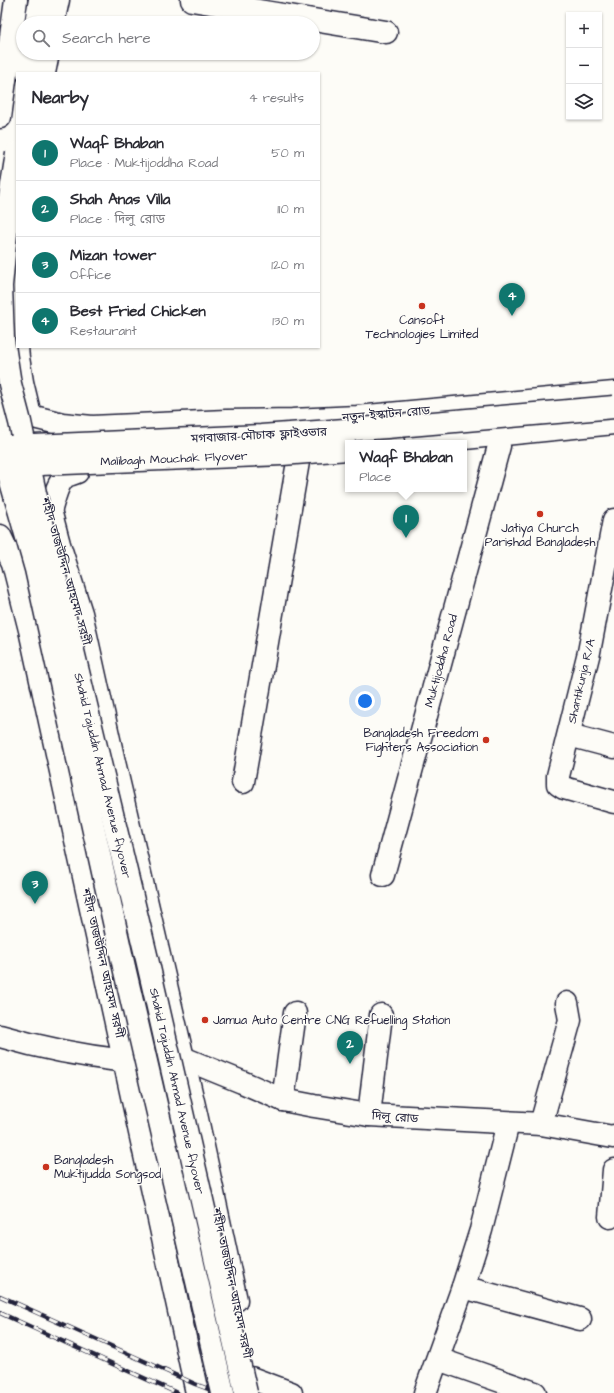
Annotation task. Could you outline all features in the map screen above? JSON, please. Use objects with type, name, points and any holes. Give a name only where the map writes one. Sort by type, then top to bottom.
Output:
[{"type":"main road","points":[[0,117],[16,0]]},
{"type":"main road","points":[[37,16],[40,0]]},
{"type":"main road","points":[[55,16],[58,0]]},
{"type":"main road","points":[[192,0],[289,16]]},
{"type":"main road","points":[[320,21],[386,32]]},
{"type":"main road","points":[[28,72],[30,60]]},
{"type":"main road","points":[[44,72],[47,60]]},
{"type":"main road","name":"Shahid Tajuddin Ahmad Avenue flyover","points":[[16,159],[9,204],[1,286],[4,339],[10,384],[147,959],[250,1382]]},
{"type":"main road","points":[[11,268],[16,338]]},
{"type":"main road","points":[[0,496],[6,496],[19,492],[30,485],[38,475],[45,461],[47,446],[44,432],[33,413],[21,384],[16,348]]},
{"type":"main road","name":"নতুন ইস্কাটন রোড","points":[[0,397],[14,400],[33,413],[62,424],[92,427],[357,417],[614,393]]},
{"type":"main road","name":"মগবাজার-মৌচাক ফ্লাইওভার","points":[[0,448],[269,435],[387,427],[614,407]]},
{"type":"main road","points":[[446,440],[614,423]]},
{"type":"main road","points":[[467,449],[614,435]]},
{"type":"main road","name":"Shahid Tajuddin Ahmad Avenue flyover","points":[[0,443],[36,569],[124,967],[223,1393]]},
{"type":"main road","name":"Muktijoddha Road","points":[[383,875],[499,446]]},
{"type":"main road","name":"Malibagh Mouchak Flyover","points":[[0,466],[282,454],[345,449]]},
{"type":"main road","points":[[38,475],[167,467],[345,459]]},
{"type":"main road","points":[[243,782],[298,462]]},
{"type":"main road","points":[[50,512],[59,486],[65,477],[77,472]]},
{"type":"main road","name":"শহীদ তাজউদ্দিন আহমেদ সরণী","points":[[38,475],[81,613],[114,762],[198,1122],[250,1382]]},
{"type":"main road","name":"Shantikunja R/A","points":[[614,520],[589,652],[558,776],[558,784],[564,788],[614,802]]},
{"type":"main road","points":[[0,521],[6,526],[36,569]]},
{"type":"main road","name":"শহীদ তাজউদ্দিন আহমেদ সরণী","points":[[0,536],[13,563],[30,630],[197,1393]]},
{"type":"main road","points":[[569,735],[614,747]]},
{"type":"main road","points":[[107,982],[162,967]]},
{"type":"main road","points":[[541,1124],[570,1020],[568,1003]]},
{"type":"main road","points":[[283,1100],[295,1013]]},
{"type":"main road","points":[[369,1115],[381,1015]]},
{"type":"main road","points":[[0,1036],[35,1046],[94,1058],[125,1061]]},
{"type":"main road","name":"দিলু রোড","points":[[183,1058],[283,1100],[369,1115],[541,1124],[614,1137]]},
{"type":"main road","points":[[426,1393],[481,1230],[508,1123]]},
{"type":"main road","points":[[610,1217],[614,1170]]},
{"type":"main road","points":[[463,1287],[580,1319]]},
{"type":"main road","points":[[438,1359],[535,1393]]},
{"type":"main road","points":[[191,1369],[291,1393]]},
{"type":"railway","points":[[0,1296],[195,1384],[219,1393]]},
{"type":"railway","points":[[0,1313],[177,1393]]},
{"type":"place","name":"Cansoft Technologies Limited","points":[[422,306]]},
{"type":"place","name":"Best Fried Chicken","points":[[512,316]]},
{"type":"place","name":"Jatiya Church Parishad Bangladesh","points":[[540,514]]},
{"type":"place","name":"Waqf Bhaban","points":[[406,538]]},
{"type":"place","name":"Bangladesh Freedom Fighters Association","points":[[486,740]]},
{"type":"place","name":"Mizan tower","points":[[35,904]]},
{"type":"place","name":"Jamua Auto Centre CNG Refuelling Station","points":[[205,1020]]},
{"type":"place","name":"Shah Anas Villa","points":[[350,1064]]},
{"type":"place","name":"Bangladesh Muktijudda Songsod","points":[[46,1167]]}]
